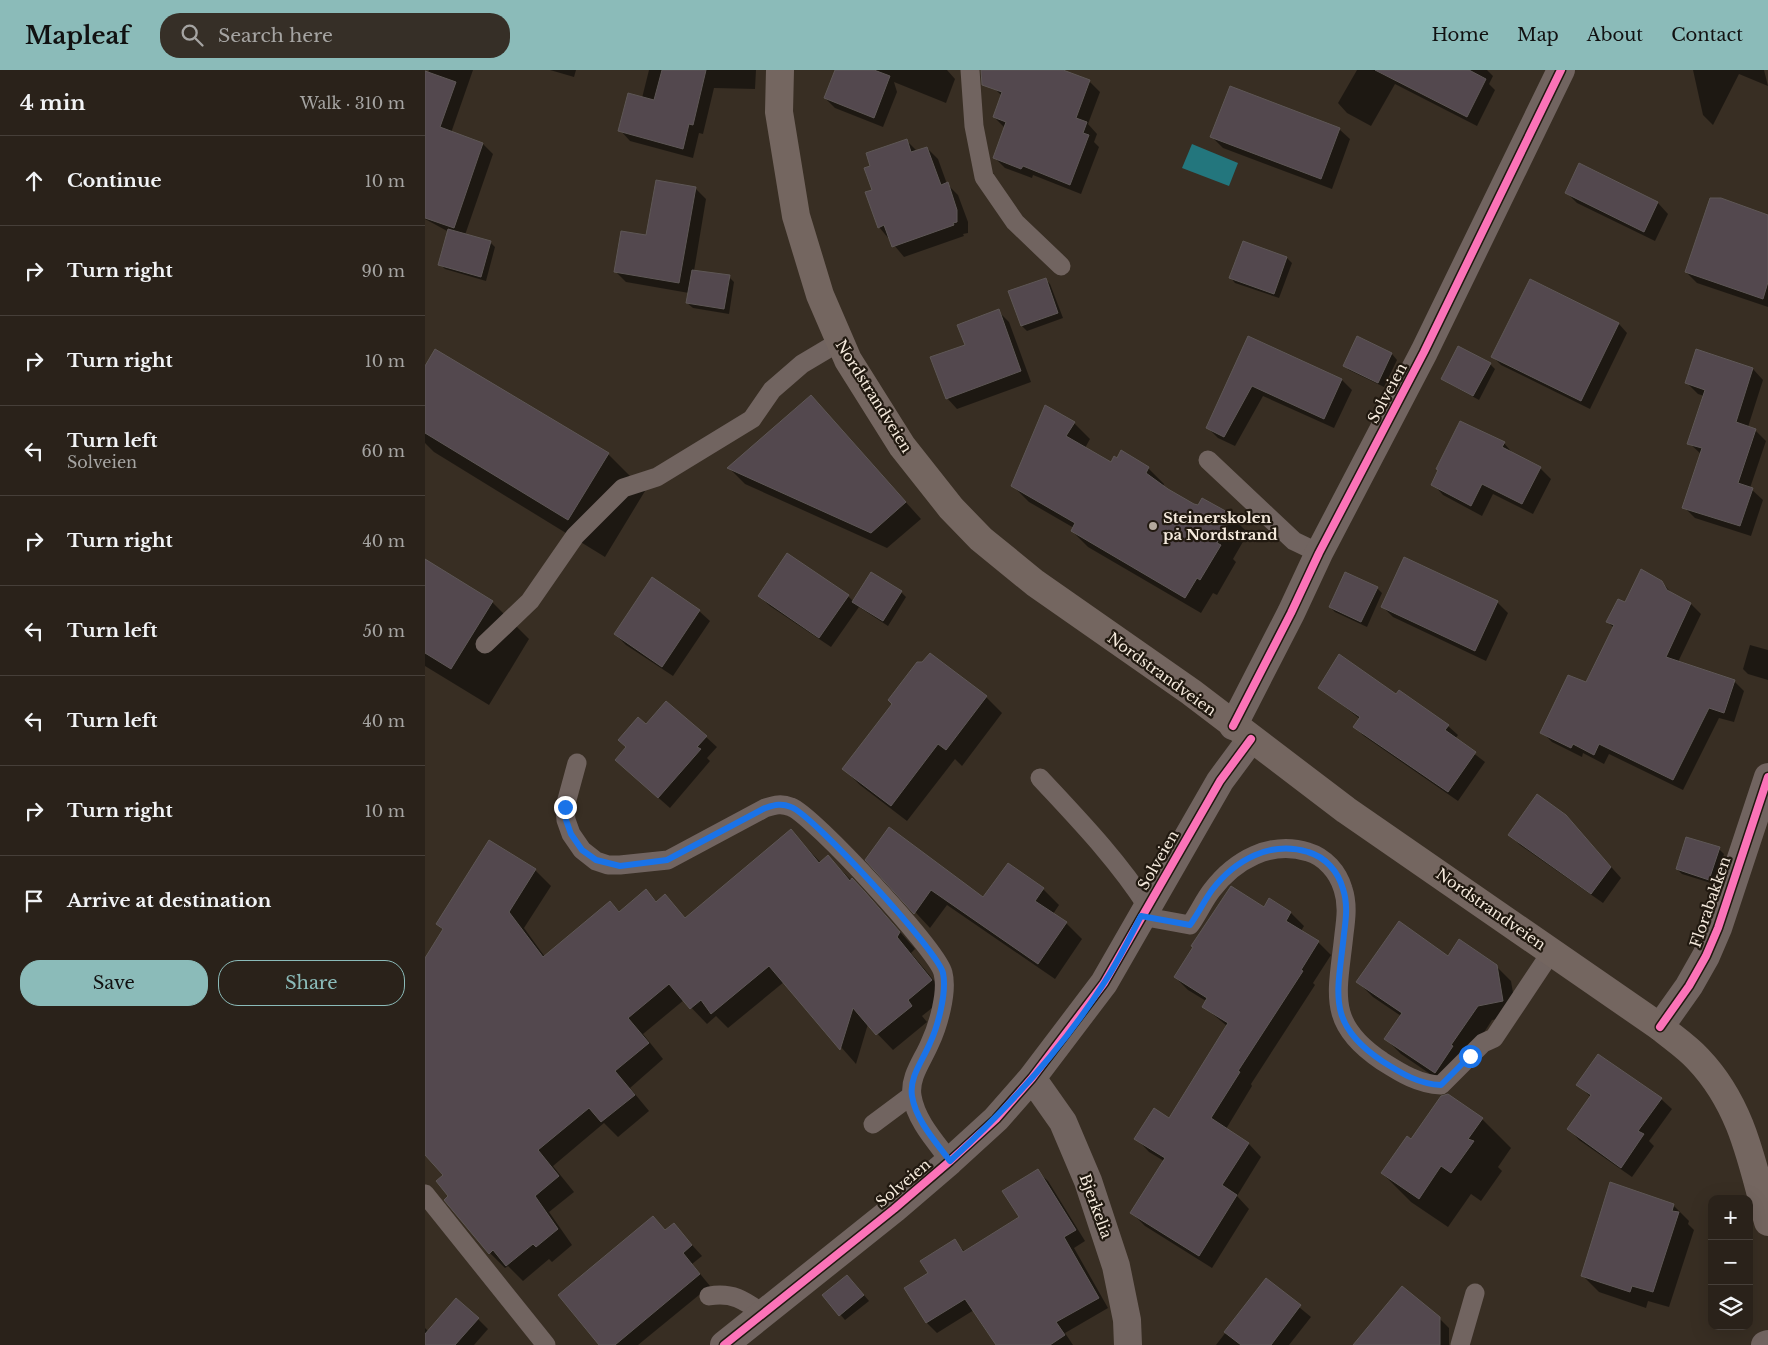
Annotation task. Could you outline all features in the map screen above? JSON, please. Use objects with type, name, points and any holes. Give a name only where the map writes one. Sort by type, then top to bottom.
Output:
[{"type":"main road","name":"Nordstrandveien","points":[[780,70],[779,112],[796,216],[820,296],[839,342],[902,446],[935,488],[981,539],[1035,583],[1191,692],[1242,733],[1346,810],[1552,951],[1660,1027],[1697,1057],[1728,1096],[1740,1122],[1768,1222]]},
{"type":"street","name":"Solveien","points":[[724,1345],[894,1209],[996,1119],[1032,1078],[1104,983],[1220,780],[1319,553],[1424,352],[1561,70]]},
{"type":"street","name":"Florabakken","points":[[1660,1027],[1689,986],[1709,949],[1768,777]]},
{"type":"street","name":"Bjerkelia","points":[[1032,1078],[1063,1122],[1097,1208],[1117,1266],[1127,1320],[1128,1345]]},
{"type":"lane","points":[[970,70],[974,126],[984,177],[1015,222],[1061,266]]},
{"type":"lane","points":[[485,644],[530,601],[575,536],[623,488],[657,477],[752,419],[772,390],[802,364],[839,342]]},
{"type":"lane","points":[[1207,460],[1294,541],[1319,553]]},
{"type":"lane","points":[[577,763],[565,807],[566,820],[571,834],[582,850],[602,863],[620,866],[667,860],[765,808],[778,804],[792,807],[807,817],[849,857],[925,946],[943,972],[945,992],[931,1042],[916,1069],[912,1095],[919,1117],[950,1161]]},
{"type":"lane","points":[[1040,778],[1115,862],[1144,911],[1190,925],[1212,890],[1243,861],[1260,852],[1279,847],[1295,848],[1320,857],[1337,875],[1343,889],[1347,911],[1338,992],[1340,1010],[1345,1027],[1371,1054],[1412,1079],[1441,1085],[1483,1043],[1494,1038],[1552,951]]},
{"type":"lane","points":[[873,1124],[912,1095]]},
{"type":"lane","points":[[425,1194],[546,1345]]},
{"type":"lane","points":[[709,1296],[723,1293],[733,1295],[762,1313]]},
{"type":"lane","points":[[1460,1345],[1475,1293]]},
{"type":"water","points":[[1192,144],[1238,163],[1229,186],[1182,168]]},
{"type":"building","points":[[662,70],[706,70],[693,125],[689,124],[683,149],[618,131],[628,93],[654,100]]},
{"type":"building","points":[[835,70],[874,70],[890,76],[874,118],[824,98]]},
{"type":"building","points":[[981,70],[1063,70],[1090,80],[1076,118],[1087,122],[1083,133],[1089,135],[1070,185],[1023,166],[1021,169],[993,158],[1006,122],[993,117],[1002,92],[982,85]]},
{"type":"building","points":[[1375,70],[1469,70],[1486,79],[1467,117]]},
{"type":"building","points":[[425,71],[456,82],[440,127],[483,143],[454,228],[425,218]]},
{"type":"building","points":[[1230,86],[1340,128],[1321,179],[1210,137]]},
{"type":"building","points":[[907,139],[911,152],[927,147],[941,185],[948,182],[957,210],[957,222],[953,223],[954,225],[892,247],[884,225],[878,228],[865,192],[872,190],[864,168],[870,166],[866,153]]},
{"type":"building","points":[[1579,163],[1658,202],[1644,232],[1565,193]]},
{"type":"building","points":[[656,180],[696,187],[679,283],[614,272],[621,231],[646,235]]},
{"type":"building","points":[[1710,198],[1721,198],[1768,215],[1768,282],[1763,299],[1685,272]]},
{"type":"building","points":[[448,229],[491,241],[481,277],[438,265]]},
{"type":"building","points":[[1243,241],[1287,257],[1274,294],[1229,278]]},
{"type":"building","points":[[692,270],[730,275],[724,309],[686,303]]},
{"type":"building","points":[[1046,278],[1058,313],[1021,326],[1008,291]]},
{"type":"building","points":[[1530,279],[1619,323],[1581,401],[1491,357]]},
{"type":"building","points":[[999,309],[1021,371],[946,399],[930,357],[965,345],[957,325]]},
{"type":"building","points":[[1248,336],[1342,379],[1324,419],[1252,386],[1224,437],[1206,428]]},
{"type":"building","points":[[1357,336],[1392,353],[1378,383],[1343,366]]},
{"type":"building","points":[[1458,346],[1491,363],[1473,396],[1441,379]]},
{"type":"building","points":[[435,349],[609,453],[568,520],[425,433],[425,366]]},
{"type":"building","points":[[1696,349],[1753,368],[1736,422],[1756,429],[1738,483],[1753,488],[1740,526],[1682,508],[1702,448],[1687,444],[1705,390],[1685,383]]},
{"type":"building","points":[[811,395],[906,502],[871,533],[727,468]]},
{"type":"building","points":[[1045,405],[1075,422],[1066,436],[1111,462],[1114,456],[1117,458],[1121,450],[1149,467],[1146,473],[1168,489],[1194,504],[1198,505],[1202,498],[1231,514],[1217,543],[1221,545],[1200,580],[1197,578],[1185,598],[1071,531],[1075,523],[1011,486]]},
{"type":"building","points":[[1460,421],[1505,442],[1502,447],[1541,467],[1522,504],[1482,484],[1471,506],[1431,485],[1438,470],[1436,469]]},
{"type":"building","points":[[787,553],[849,595],[819,638],[758,596]]},
{"type":"building","points":[[1404,557],[1498,601],[1475,651],[1381,607]]},
{"type":"building","points":[[425,559],[493,601],[451,669],[425,653]]},
{"type":"building","points":[[1641,569],[1662,581],[1667,590],[1691,603],[1666,657],[1735,680],[1724,713],[1709,708],[1673,780],[1599,744],[1594,755],[1573,744],[1571,748],[1540,733],[1568,675],[1586,682],[1614,625],[1606,622],[1618,599],[1625,602]]},
{"type":"building","points":[[871,572],[902,591],[883,621],[852,602]]},
{"type":"building","points":[[1345,572],[1378,587],[1361,622],[1329,607]]},
{"type":"building","points":[[652,577],[700,610],[662,667],[614,634]]},
{"type":"building","points":[[930,653],[987,696],[946,750],[938,744],[891,806],[842,769],[892,704],[888,700],[917,662],[922,662]]},
{"type":"building","points":[[1339,654],[1396,694],[1399,690],[1449,725],[1445,730],[1476,752],[1448,792],[1353,727],[1360,717],[1318,688]]},
{"type":"building","points":[[666,701],[707,736],[697,747],[701,749],[658,798],[615,760],[626,747],[618,740],[638,717],[646,724]]},
{"type":"building","points":[[1537,794],[1566,815],[1611,867],[1591,894],[1508,835]]},
{"type":"building","points":[[889,827],[983,897],[1008,863],[1044,888],[1035,901],[1067,922],[1038,964],[931,890],[914,914],[865,860]]},
{"type":"building","points":[[791,829],[819,863],[828,855],[850,881],[852,878],[900,932],[897,937],[932,980],[908,1000],[912,1006],[876,1035],[853,1008],[840,1050],[769,966],[711,1014],[701,1000],[690,1009],[669,984],[628,1018],[649,1043],[615,1071],[635,1095],[601,1122],[589,1108],[538,1150],[559,1176],[535,1196],[558,1229],[536,1247],[533,1244],[506,1266],[493,1250],[489,1254],[444,1200],[448,1196],[436,1181],[443,1175],[425,1155],[425,958],[443,929],[436,924],[489,840],[536,869],[509,912],[543,957],[610,901],[619,912],[646,889],[656,902],[665,894],[685,918]]},
{"type":"building","points":[[1686,837],[1720,847],[1709,880],[1676,869]]},
{"type":"building","points":[[1231,886],[1264,907],[1269,898],[1291,912],[1286,921],[1319,941],[1301,970],[1303,971],[1238,1071],[1240,1072],[1211,1118],[1249,1143],[1222,1185],[1237,1195],[1199,1256],[1130,1213],[1165,1158],[1134,1139],[1154,1108],[1169,1118],[1228,1023],[1202,1007],[1207,998],[1174,977],[1193,947],[1191,946]]},
{"type":"building","points":[[1399,921],[1448,956],[1459,939],[1497,965],[1503,1001],[1478,1006],[1451,1045],[1453,1046],[1435,1073],[1384,1039],[1402,1013],[1356,982]]},
{"type":"building","points":[[1598,1054],[1662,1098],[1638,1131],[1644,1134],[1621,1168],[1567,1129],[1591,1095],[1576,1085]]},
{"type":"building","points":[[1448,1094],[1483,1118],[1468,1139],[1474,1141],[1451,1173],[1441,1166],[1419,1199],[1381,1173],[1407,1136],[1411,1139],[1441,1096]]},
{"type":"building","points":[[1038,1169],[1076,1230],[1064,1237],[1099,1298],[1056,1322],[1065,1335],[1050,1345],[996,1345],[965,1299],[926,1323],[904,1288],[928,1273],[920,1261],[955,1239],[963,1252],[1019,1217],[1002,1191]]},
{"type":"building","points":[[1610,1182],[1674,1204],[1672,1211],[1679,1212],[1653,1292],[1632,1286],[1630,1292],[1581,1276]]},
{"type":"building","points":[[653,1216],[665,1230],[674,1223],[692,1245],[683,1253],[700,1274],[615,1345],[599,1345],[558,1295]]},
{"type":"building","points":[[847,1275],[864,1295],[839,1316],[822,1295]]},
{"type":"building","points":[[1266,1278],[1301,1305],[1271,1345],[1241,1345],[1224,1332]]},
{"type":"building","points":[[1402,1286],[1440,1317],[1440,1345],[1353,1345]]},
{"type":"building","points":[[456,1298],[479,1318],[455,1345],[425,1345],[425,1334]]},
{"type":"cycle path","points":[[1233,726],[1291,613],[1319,553],[1424,352],[1561,70]]},
{"type":"cycle path","points":[[724,1345],[894,1209],[950,1161],[996,1119],[1032,1078],[1104,983],[1220,781],[1251,739]]},
{"type":"cycle path","points":[[1660,1027],[1689,986],[1706,956],[1718,928],[1768,777]]},
{"type":"place","name":"Steinerskolen på Nordstrand","points":[[1153,526]]},
{"type":"route","points":[[565,807],[566,820],[571,834],[582,850],[596,860],[608,865],[620,866],[667,860],[765,808],[778,804],[792,807],[807,817],[849,857],[925,946],[943,972],[945,992],[931,1042],[916,1069],[912,1095],[919,1117],[950,1161],[996,1119],[1032,1078],[1104,983],[1141,916],[1190,925],[1212,890],[1227,874],[1243,861],[1260,852],[1279,847],[1295,848],[1311,852],[1320,857],[1329,864],[1337,875],[1343,889],[1347,911],[1338,992],[1340,1010],[1345,1027],[1356,1040],[1371,1054],[1412,1079],[1429,1084],[1441,1085],[1470,1056]]}]
